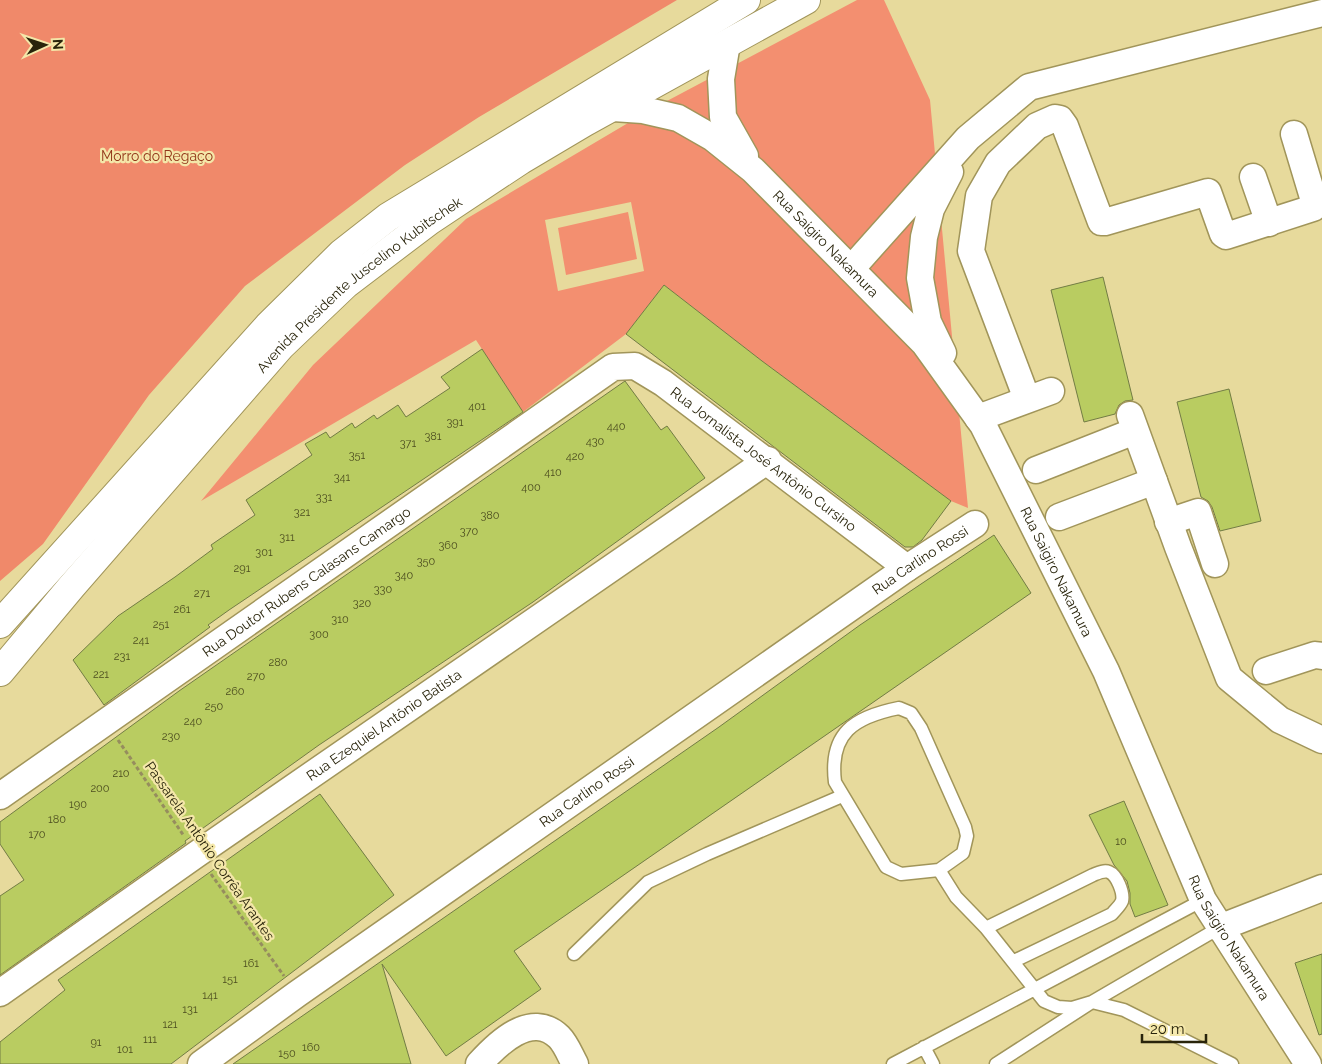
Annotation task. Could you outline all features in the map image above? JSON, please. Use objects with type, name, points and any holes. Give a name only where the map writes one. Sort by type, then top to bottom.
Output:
[{"type":"main road","name":"Avenida Presidente Juscelino Kubitschek","points":[[0,624],[268,326],[342,253],[388,217],[746,0]]},
{"type":"main road","name":"Avenida Presidente Juscelino Kubitschek","points":[[0,672],[264,365],[346,284],[429,221],[521,160],[806,0]]},
{"type":"street","points":[[851,269],[968,138],[1029,87],[1322,13]]},
{"type":"street","name":"Rua Saigiro Nakamura","points":[[727,44],[721,79],[723,117],[753,170]]},
{"type":"street","name":"Rua Saigiro Nakamura","points":[[613,108],[643,110],[678,118],[713,138],[753,170],[924,343],[971,408],[1045,547],[1106,672],[1203,900],[1219,928],[1285,1026],[1308,1064]]},
{"type":"street","points":[[968,138],[931,209],[924,237],[920,278],[928,322],[971,408],[1039,395],[971,251],[980,196],[998,163],[1037,126],[1055,118],[1060,119],[1065,126],[1101,222],[1204,192],[1209,195],[1223,234],[1226,236],[1310,211],[1315,204],[1294,134]]},
{"type":"street","points":[[1253,177],[1269,223]]},
{"type":"street","name":"Rua Jornalista José Antônio Cursino","points":[[613,367],[636,366],[645,370],[768,460],[907,568]]},
{"type":"street","name":"Rua Doutor Rubens Calasans Camargo","points":[[0,796],[613,367]]},
{"type":"street","points":[[1036,470],[1133,423],[1168,522],[1229,678],[1280,720],[1322,740]]},
{"type":"street","name":"Rua Ezequiel Antônio Batista","points":[[0,993],[197,854],[768,460]]},
{"type":"street","points":[[1059,517],[1154,481]]},
{"type":"street","points":[[1168,522],[1198,512],[1215,564]]},
{"type":"street","name":"Rua Carlino Rossi","points":[[201,1064],[297,994],[907,568],[975,524]]},
{"type":"street","points":[[1266,671],[1315,655],[1322,656]]},
{"type":"street","points":[[1219,928],[1322,888]]},
{"type":"street","name":"Rua Saigiro Nakamura","points":[[1285,1026],[1322,1059]]},
{"type":"street","points":[[479,1064],[497,1044],[510,1035],[527,1028],[538,1028],[558,1036],[576,1064]]},
{"type":"lane","points":[[899,708],[911,713],[921,728],[965,827],[967,836],[963,853],[938,870],[901,874],[886,867],[842,796],[835,782],[833,766],[836,748],[841,736],[853,725],[885,711],[899,708]]},
{"type":"lane","points":[[574,954],[648,882],[707,854],[842,796]]},
{"type":"lane","points":[[938,870],[956,897],[1014,961],[1044,1001],[1058,1007],[1072,1008],[1092,1002],[1124,1010],[1232,1064]]},
{"type":"lane","points":[[986,928],[1093,875],[1109,872],[1114,876],[1122,898],[1121,903],[1112,914],[1014,961]]},
{"type":"lane","points":[[893,1064],[1203,900]]},
{"type":"lane","points":[[996,1064],[1092,1002],[1219,928]]},
{"type":"lane","points":[[924,1047],[933,1064]]},
{"type":"path","name":"Passarela Antônio Corrêa Arantes","points":[[105,721],[297,994]]},
{"type":"shaded area","points":[[857,0],[884,0],[930,100],[968,508],[951,501],[762,361],[664,285],[626,334],[523,412],[476,340],[201,501],[313,365],[466,219],[650,110]],"holes":[[[631,202],[644,271],[558,291],[545,220]]]},
{"type":"shaded area","points":[[628,212],[637,259],[566,275],[558,228]]},
{"type":"green space","name":"Morro do Regaço","points":[[0,0],[677,0],[479,117],[405,165],[245,286],[149,395],[43,544],[0,581]]},
{"type":"building","points":[[1103,277],[1133,400],[1125,401],[1119,405],[1115,414],[1084,422],[1051,290]]},
{"type":"building","points":[[664,285],[762,361],[951,501],[922,540],[913,547],[905,547],[626,334]]},
{"type":"building","points":[[482,349],[523,412],[229,610],[208,625],[210,627],[104,705],[73,660],[118,616],[213,549],[211,545],[255,515],[246,500],[312,455],[305,444],[326,432],[330,438],[352,423],[355,428],[374,415],[377,419],[398,405],[406,417],[450,388],[441,377]]},
{"type":"building","points":[[625,381],[661,430],[667,426],[705,478],[533,602],[319,745],[185,841],[186,843],[0,975],[0,896],[24,880],[0,844],[0,822],[179,691]]},
{"type":"building","points":[[1229,389],[1261,521],[1220,531],[1212,507],[1208,501],[1201,497],[1177,402]]},
{"type":"building","points":[[994,535],[1031,593],[514,951],[541,989],[446,1056],[382,964],[411,1064],[233,1064],[719,727],[860,625]]},
{"type":"building","points":[[320,794],[394,895],[171,1064],[0,1064],[0,1042],[65,990],[58,980]]},
{"type":"building","points":[[1124,801],[1168,905],[1135,917],[1130,904],[1127,881],[1114,865],[1089,815]]},
{"type":"building","points":[[1322,954],[1322,1034],[1319,1035],[1295,963]]}]
